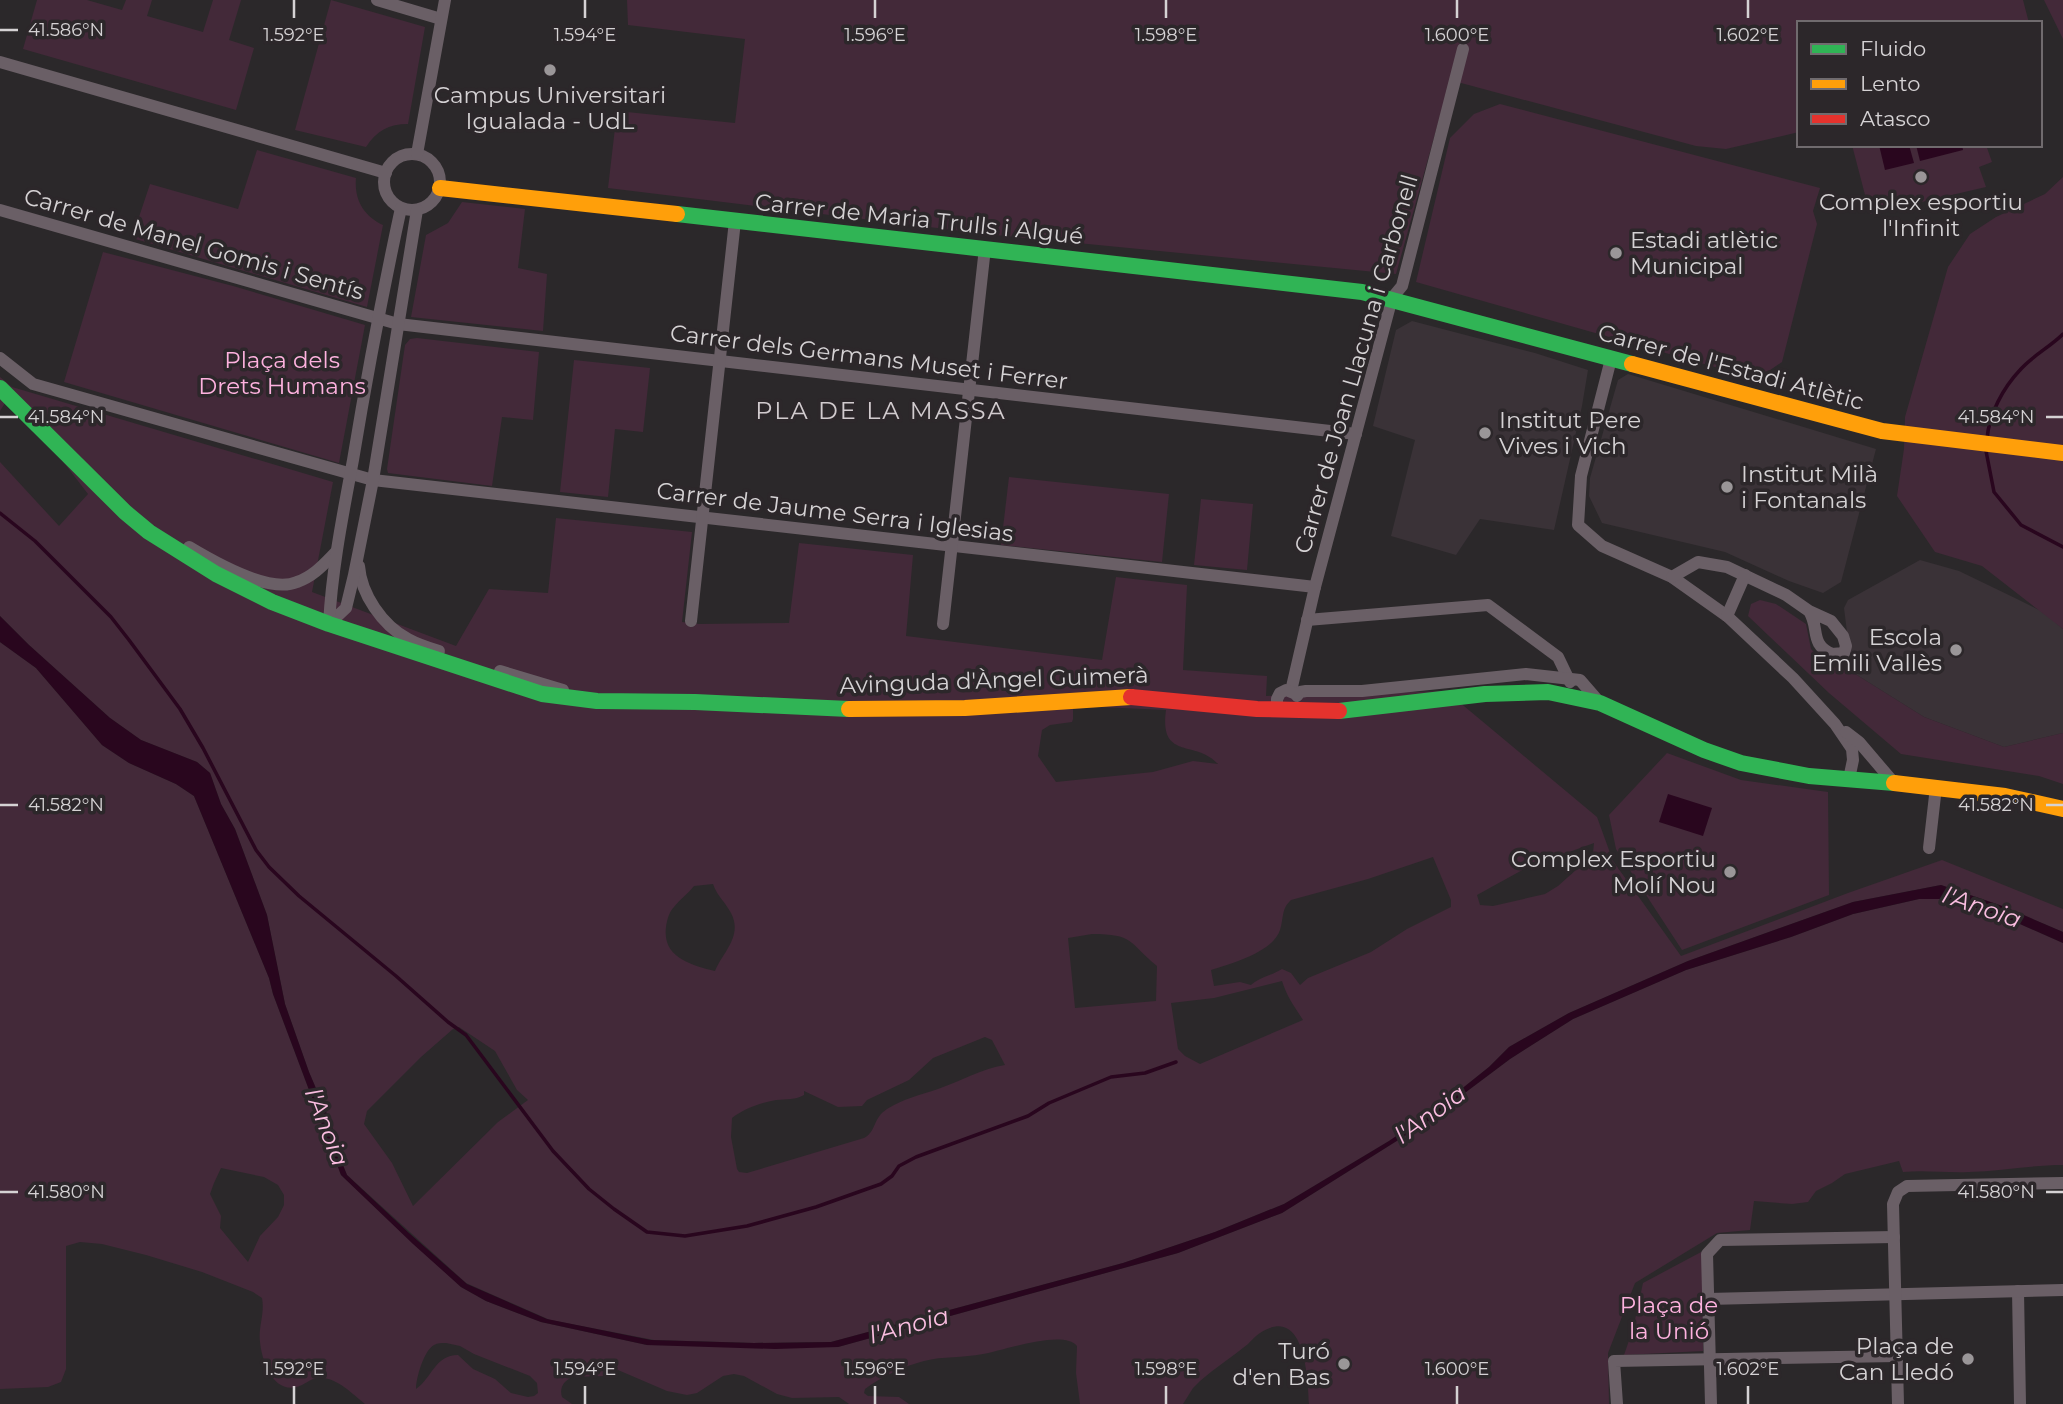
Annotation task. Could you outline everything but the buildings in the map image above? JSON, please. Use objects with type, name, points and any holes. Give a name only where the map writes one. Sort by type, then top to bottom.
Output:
[{"type":"street","points":[[377,0],[441,19]]},
{"type":"street","points":[[417,154],[445,0]]},
{"type":"street","name":"Carrer de Joan Llacuna i Carbonell","points":[[1296,700],[1307,620],[1315,587],[1392,298],[1402,286],[1463,49]]},
{"type":"street","points":[[0,62],[386,173]]},
{"type":"street","points":[[417,154],[428,158],[436,166],[440,188],[432,202],[417,209],[401,208],[387,193],[384,181],[386,173],[390,164],[398,158],[417,154]]},
{"type":"street","name":"Carrer de Maria Trulls i Algué","points":[[440,188],[985,248],[1362,292],[1392,298]]},
{"type":"street","points":[[329,624],[350,474],[377,319],[401,208]]},
{"type":"street","points":[[329,624],[346,608],[358,555],[373,480],[417,209]]},
{"type":"street","name":"Carrer de Manel Gomis i Sentís","points":[[0,210],[377,319]]},
{"type":"street","points":[[691,621],[735,221]]},
{"type":"street","points":[[943,624],[985,248]]},
{"type":"street","name":"Carrer de l'Estadi Atlètic","points":[[1392,298],[1611,359],[1899,434],[2063,453]]},
{"type":"street","name":"Carrer dels Germans Muset i Ferrer","points":[[377,319],[398,324],[1356,434]]},
{"type":"street","name":"Carrer de Jaume Serra i Iglesias","points":[[0,358],[33,384],[373,480],[1315,587]]},
{"type":"street","points":[[1611,359],[1581,476],[1577,526],[1602,546],[1672,577],[1727,616],[1793,678],[1835,724],[1852,749],[1849,779]]},
{"type":"street","name":"Avinguda d'Àngel Guimerà","points":[[0,388],[125,512],[149,532],[216,573],[272,602],[329,624],[542,694],[597,701],[921,710],[1121,696],[1277,711],[1296,700],[1346,711],[1569,687],[1724,758],[1777,771],[1936,787],[2026,799],[2063,809]]},
{"type":"street","points":[[149,532],[182,543],[213,562],[270,584],[294,584],[315,573],[337,552]]},
{"type":"street","points":[[358,555],[360,581],[372,603],[384,620],[408,639],[467,662],[597,701]]},
{"type":"street","points":[[1672,577],[1698,562],[1727,567],[1786,595],[1809,611]]},
{"type":"street","points":[[1727,616],[1745,575]]},
{"type":"street","points":[[1307,620],[1488,604],[1558,657],[1569,687]]},
{"type":"street","points":[[1835,724],[1859,742],[1894,783]]},
{"type":"street","points":[[1929,848],[1936,787]]},
{"type":"street","points":[[1898,1404],[1893,1204],[1898,1192],[1907,1186],[2063,1183]]},
{"type":"street","points":[[1711,1404],[1707,1254],[1720,1240],[1894,1237]]},
{"type":"street","points":[[1707,1299],[2063,1290]]},
{"type":"street","points":[[2018,1291],[2020,1404]]},
{"type":"street","points":[[1617,1404],[1614,1361],[1897,1356]]},
{"type":"shaded area","name":"Institut Pere Vives i Vich","points":[[1412,321],[1535,353],[1588,370],[1554,530],[1480,519],[1456,555],[1391,536],[1415,440],[1373,426],[1396,330]]},
{"type":"shaded area","name":"Institut Milà i Fontanals","points":[[1628,374],[1876,449],[1841,582],[1823,593],[1725,552],[1602,523],[1589,496],[1590,478],[1618,380]]},
{"type":"shaded area","name":"Escola Emili Vallès","points":[[1920,560],[1959,571],[2045,613],[2063,629],[2063,733],[2004,747],[1924,717],[1852,672],[1844,608],[1848,600]]},
{"type":"green space","points":[[37,0],[87,0],[122,10],[126,0],[152,0],[147,16],[203,32],[213,0],[241,0],[229,40],[254,48],[236,110],[23,49]]},
{"type":"green space","points":[[331,0],[425,27],[408,124],[395,125],[384,130],[366,147],[295,130]]},
{"type":"green space","points":[[627,0],[2023,0],[2028,21],[1797,21],[1797,132],[1726,149],[1696,146],[1450,80],[1396,274],[995,235],[608,188],[617,111],[735,123],[745,39],[628,25]]},
{"type":"green space","points":[[2044,0],[2063,0],[2063,39]]},
{"type":"green space","name":"Estadi atlètic Municipal","points":[[1500,104],[1820,188],[1813,211],[1817,224],[1782,362],[1757,379],[1416,282],[1450,138],[1474,114]]},
{"type":"green space","name":"Complex esportiu l'Infinit","points":[[1853,147],[1987,147],[1992,162],[1979,167],[1986,187],[1870,214]]},
{"type":"green space","points":[[257,150],[356,178],[357,193],[362,206],[370,217],[383,225],[367,307],[132,238],[150,184],[238,209]]},
{"type":"green space","points":[[2063,177],[2063,629],[1982,566],[1935,552],[1897,496],[1904,449],[1905,417],[1948,267],[1970,234],[1996,217],[2045,194]]},
{"type":"green space","points":[[462,202],[525,209],[518,268],[547,274],[543,331],[411,317],[426,235],[448,223]]},
{"type":"green space","name":"Plaça dels Drets Humans","points":[[103,252],[233,286],[365,325],[339,463],[64,382]]},
{"type":"green space","points":[[410,339],[539,352],[533,420],[502,417],[492,486],[388,473],[405,345]]},
{"type":"green space","points":[[574,360],[650,368],[643,432],[615,429],[608,497],[560,492]]},
{"type":"green space","points":[[0,377],[12,387],[333,482],[312,592],[456,646],[489,589],[548,593],[556,518],[692,532],[682,622],[699,624],[789,623],[799,543],[913,555],[906,636],[1102,660],[1116,577],[1187,585],[1183,670],[1267,676],[1266,696],[1446,691],[1597,817],[1613,861],[1681,956],[1942,860],[2063,909],[2063,932],[2005,907],[1941,885],[1853,902],[1688,961],[1569,1013],[1509,1047],[1489,1067],[1439,1107],[1389,1141],[1284,1204],[1215,1232],[1123,1263],[831,1342],[654,1340],[550,1320],[466,1283],[347,1175],[335,1146],[332,1126],[285,1004],[267,915],[235,829],[221,804],[210,773],[197,762],[141,740],[110,718],[0,616],[0,462],[59,526],[88,494],[58,455],[5,403],[0,411]],"holes":[[[1099,707],[1166,710],[1165,726],[1174,743],[1200,752],[1218,764],[1193,761],[1153,772],[1056,782],[1038,756],[1042,730],[1050,725],[1072,722],[1073,709]],[[1594,843],[1592,863],[1577,869],[1545,894],[1493,906],[1480,905],[1477,895],[1528,867]],[[1433,857],[1451,900],[1451,907],[1407,929],[1371,952],[1308,978],[1300,985],[1291,973],[1282,969],[1251,985],[1240,982],[1214,986],[1211,970],[1250,956],[1276,938],[1284,910],[1291,900],[1368,879]],[[713,884],[729,909],[735,929],[715,971],[688,963],[669,946],[666,924],[679,901],[694,886]],[[1092,934],[1123,938],[1135,945],[1157,966],[1156,1001],[1075,1008],[1068,938]],[[1282,981],[1303,1020],[1200,1064],[1178,1049],[1171,1003],[1214,998]],[[459,1027],[495,1051],[517,1090],[528,1100],[498,1122],[413,1206],[392,1163],[364,1124],[367,1111],[453,1029]],[[985,1037],[992,1040],[1005,1065],[979,1072],[893,1106],[882,1113],[871,1132],[864,1138],[747,1173],[737,1169],[731,1137],[732,1118],[742,1111],[770,1101],[798,1098],[804,1095],[804,1091],[838,1107],[862,1106],[867,1100],[909,1080],[933,1058]]]},
{"type":"green space","points":[[1009,477],[1169,494],[1162,562],[1001,545]]},
{"type":"green space","points":[[1201,499],[1253,504],[1247,570],[1194,565]]},
{"type":"green space","points":[[1760,600],[1776,604],[1806,624],[1811,649],[1826,665],[1852,672],[1924,717],[2004,747],[2063,733],[2063,784],[2039,776],[1901,754],[1829,693],[1748,616],[1751,604]]},
{"type":"green space","points":[[0,642],[36,668],[102,745],[129,763],[176,784],[194,796],[269,978],[341,1175],[461,1287],[486,1301],[541,1322],[647,1345],[838,1347],[1178,1253],[1282,1213],[1438,1115],[1510,1059],[1573,1019],[1686,970],[1853,914],[1919,899],[1941,899],[2011,920],[2063,943],[2063,1165],[1969,1172],[1903,1172],[1899,1161],[1845,1174],[1816,1191],[1808,1202],[1792,1204],[1754,1201],[1750,1230],[1717,1233],[1635,1283],[1608,1353],[1609,1404],[1309,1404],[1301,1348],[1295,1336],[1286,1328],[1275,1327],[1258,1334],[1200,1381],[1183,1404],[1080,1404],[1076,1373],[1077,1346],[1070,1341],[1046,1340],[976,1355],[924,1361],[893,1372],[865,1389],[864,1393],[868,1396],[899,1397],[909,1404],[849,1404],[839,1397],[792,1398],[734,1374],[723,1376],[697,1393],[687,1395],[667,1391],[618,1370],[605,1376],[573,1377],[567,1380],[561,1394],[572,1404],[365,1404],[343,1386],[324,1378],[289,1388],[275,1381],[266,1367],[261,1350],[262,1298],[253,1292],[202,1272],[146,1255],[102,1244],[80,1242],[66,1246],[66,1369],[61,1382],[48,1387],[0,1389]],"holes":[[[221,1168],[264,1177],[278,1185],[284,1195],[284,1205],[278,1217],[260,1236],[248,1262],[220,1228],[221,1216],[210,1194]],[[446,1343],[460,1346],[530,1376],[537,1383],[538,1393],[528,1397],[511,1393],[495,1379],[473,1369],[458,1355],[450,1356],[439,1363],[416,1389],[427,1352],[434,1345]]]},
{"type":"green space","name":"Complex Esportiu Molí Nou","points":[[1667,753],[1741,780],[1828,792],[1829,895],[1682,950],[1616,849],[1609,815]]},
{"type":"green space","name":"Plaça de la Unió","points":[[1703,1251],[1703,1351],[1624,1355],[1643,1283]]},
{"type":"water","points":[[1879,147],[1910,147],[1914,163],[1885,170]]},
{"type":"water","points":[[1916,147],[1962,147],[1963,150],[1920,161]]},
{"type":"water","name":"l'Anoia","points":[[0,616],[110,718],[141,740],[197,762],[210,773],[221,804],[235,829],[267,915],[285,1004],[332,1126],[335,1146],[347,1175],[467,1284],[547,1319],[651,1340],[831,1342],[1123,1263],[1215,1232],[1284,1204],[1389,1141],[1439,1107],[1489,1067],[1509,1047],[1569,1013],[1688,961],[1853,902],[1941,885],[2005,907],[2063,932],[2063,943],[2011,920],[1941,899],[1919,899],[1853,914],[1686,970],[1573,1019],[1510,1059],[1438,1115],[1282,1213],[1178,1253],[838,1347],[775,1349],[647,1345],[541,1322],[486,1301],[461,1287],[341,1175],[269,978],[194,796],[176,784],[129,763],[102,745],[36,668],[0,642]]},
{"type":"water","points":[[1668,794],[1712,808],[1703,836],[1659,822]]},
{"type":"waterway","points":[[1987,439],[1994,411],[2008,385],[2025,365],[2063,334]]},
{"type":"waterway","points":[[1986,451],[1994,492],[2021,525],[2063,547]]},
{"type":"waterway","points":[[0,513],[35,541],[111,617],[129,640],[180,709],[256,850],[269,867],[299,896],[466,1035],[553,1151],[589,1189],[647,1232],[685,1236],[747,1226],[816,1207],[881,1184],[892,1176],[899,1166],[916,1157],[1028,1116],[1049,1103],[1111,1077],[1145,1073],[1176,1062]]},
{"type":"traffic: fast","points":[[677,214],[1362,292],[1632,364]]},
{"type":"traffic: fast","points":[[0,388],[125,512],[149,532],[216,574],[272,602],[329,624],[542,694],[597,701],[695,702],[849,709]]},
{"type":"traffic: fast","points":[[1339,711],[1485,694],[1548,692],[1600,703],[1704,750],[1741,763],[1809,776],[1894,783]]},
{"type":"traffic: slow","points":[[440,188],[677,214]]},
{"type":"traffic: slow","points":[[1632,364],[1882,431],[2063,453]]},
{"type":"traffic: slow","points":[[849,709],[965,708],[1131,697]]},
{"type":"traffic: slow","points":[[1894,783],[2005,796],[2063,809]]},
{"type":"traffic: jam","points":[[1131,697],[1257,709],[1339,711]]},
{"type":"place","name":"Campus Universitari Igualada - UdL","points":[[550,70]]},
{"type":"place","name":"Complex esportiu l'Infinit","points":[[1921,177]]},
{"type":"place","name":"Estadi atlètic Municipal","points":[[1616,253]]},
{"type":"place","name":"Institut Pere Vives i Vich","points":[[1485,433]]},
{"type":"place","name":"Institut Milà i Fontanals","points":[[1727,487]]},
{"type":"place","name":"Escola Emili Vallès","points":[[1956,650]]},
{"type":"place","name":"Complex Esportiu Molí Nou","points":[[1730,872]]},
{"type":"place","name":"Plaça de Can Lledó","points":[[1968,1359]]},
{"type":"place","name":"Turó d'en Bas","points":[[1344,1364]]},
{"type":"district","name":"PLA DE LA MASSA","points":[[881,410]]}]
